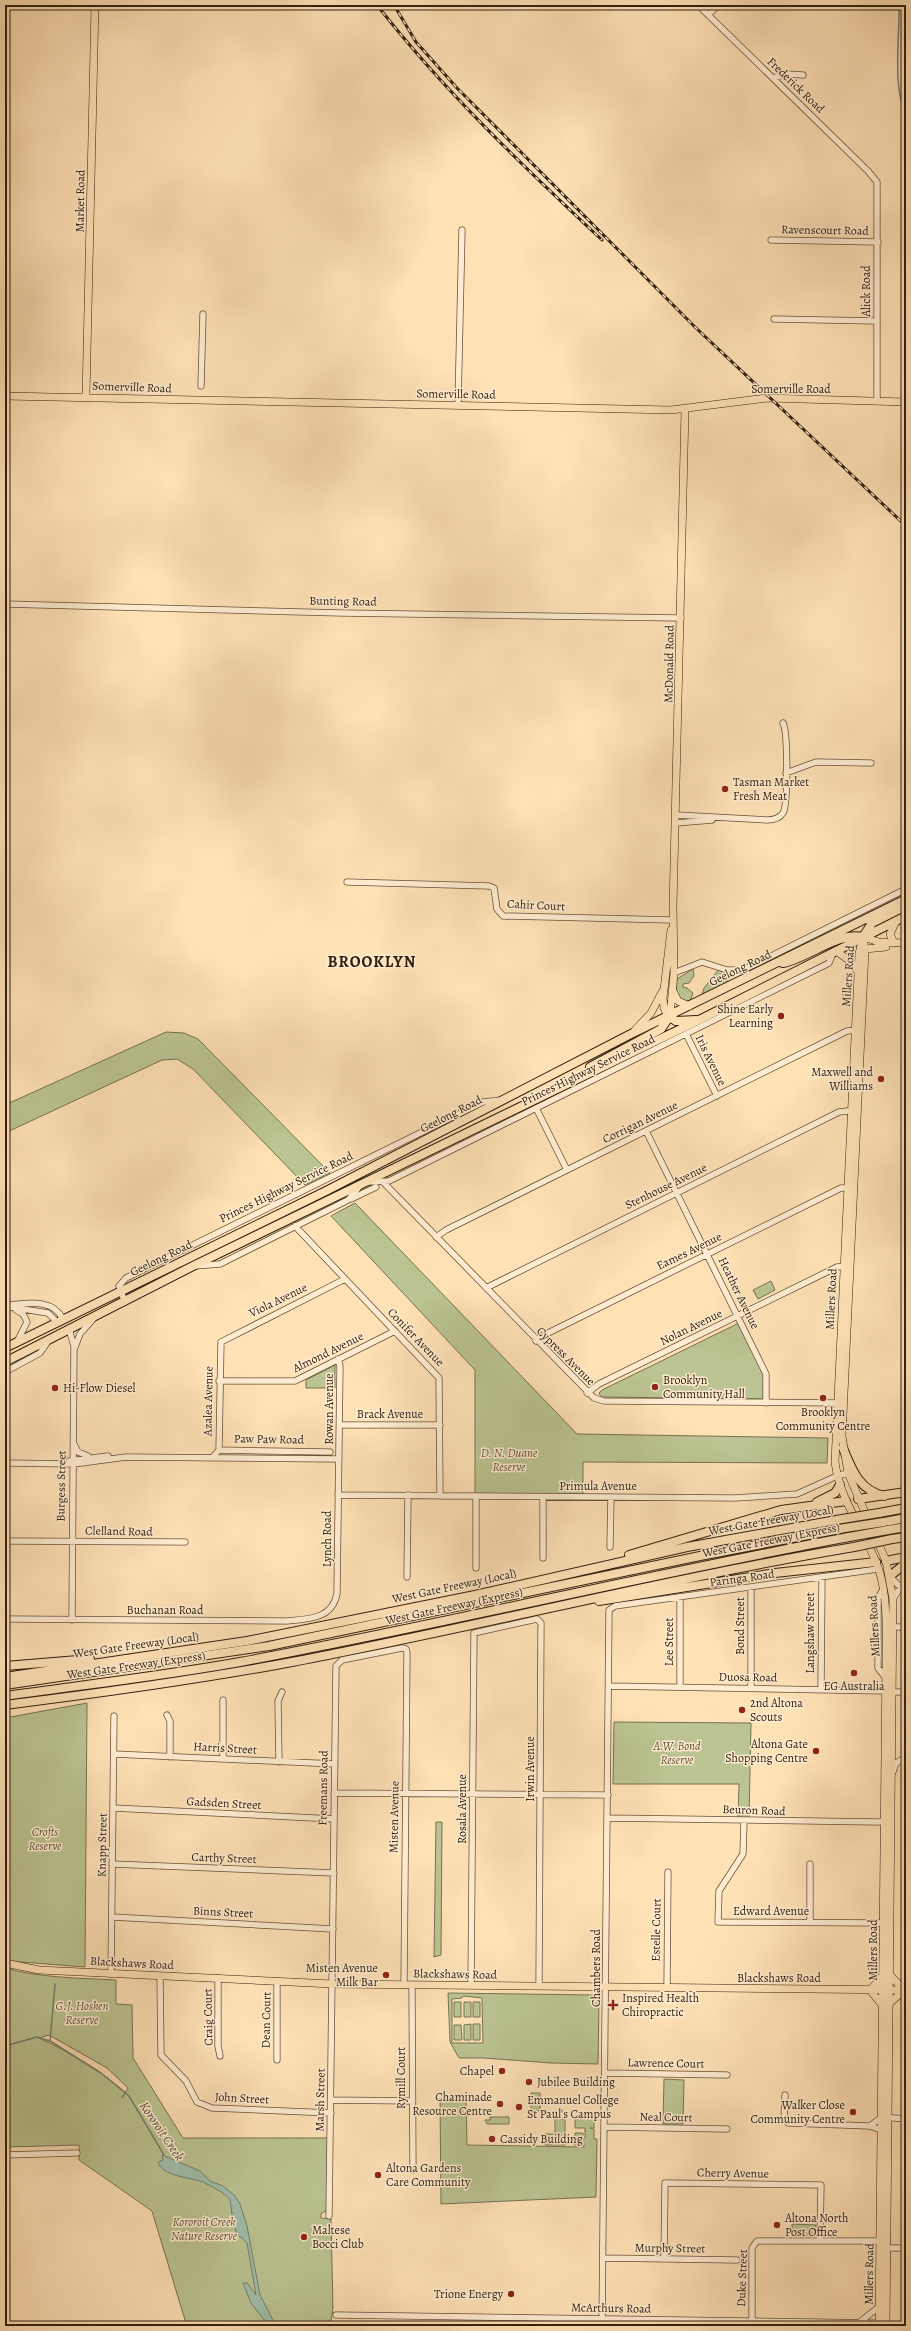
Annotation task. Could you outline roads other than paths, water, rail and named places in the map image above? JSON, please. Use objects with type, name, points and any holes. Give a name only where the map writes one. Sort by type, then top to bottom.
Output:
[{"type":"highway","name":"Geelong Road","points":[[5,1348],[522,1092],[630,1034],[773,966],[906,899]]},
{"type":"highway","points":[[773,966],[800,959],[847,936],[863,937],[872,923],[906,906]]},
{"type":"highway","name":"Geelong Road","points":[[5,1362],[193,1266],[699,1020],[906,916]]},
{"type":"highway","points":[[575,1080],[588,1068],[661,1029],[669,1016],[676,1020],[699,1020]]},
{"type":"highway","points":[[522,1092],[528,1102]]},
{"type":"highway","points":[[60,1320],[67,1330]]},
{"type":"highway","points":[[843,1448],[850,1472],[868,1490],[884,1496]]},
{"type":"highway","points":[[811,1506],[835,1493],[840,1486]]},
{"type":"highway","points":[[858,1500],[906,1492]]},
{"type":"highway","points":[[572,1573],[752,1518],[811,1506],[846,1501]]},
{"type":"highway","name":"West Gate Freeway (Local)","points":[[5,1677],[219,1645],[467,1596],[687,1547],[906,1508]]},
{"type":"highway","name":"West Gate Freeway (Express)","points":[[5,1685],[269,1646],[693,1558],[846,1528],[906,1518]]},
{"type":"highway","name":"West Gate Freeway (Express)","points":[[5,1696],[245,1661],[399,1631],[666,1573],[906,1527]]},
{"type":"highway","points":[[5,1705],[268,1666],[703,1574],[906,1537]]},
{"type":"highway","points":[[886,1561],[906,1557]]},
{"type":"highway","points":[[890,1576],[906,1563]]},
{"type":"highway","points":[[462,1626],[506,1621],[584,1604],[741,1578],[877,1566]]},
{"type":"highway","points":[[5,1666],[219,1645]]},
{"type":"highway","points":[[5,1710],[38,1701]]},
{"type":"main road","name":"Market Road","points":[[86,396],[95,5]]},
{"type":"main road","name":"Somerville Road","points":[[5,396],[86,396],[685,410],[747,399],[767,398],[906,402]]},
{"type":"main road","name":"McDonald Road","points":[[669,1016],[674,973],[685,410]]},
{"type":"main road","name":"McDonald Road","points":[[669,1016],[664,1007],[664,987],[674,919]]},
{"type":"main road","points":[[894,943],[890,934],[896,921]]},
{"type":"main road","points":[[863,937],[875,942],[905,945]]},
{"type":"main road","name":"Millers Road","points":[[854,1110],[856,1030],[861,972],[865,949],[863,937]]},
{"type":"main road","name":"Millers Road","points":[[863,937],[859,950],[861,972],[851,1188],[840,1403],[835,1453],[837,1476],[840,1486],[877,1566],[883,1589],[886,1678],[889,1691],[893,1747],[884,2119],[887,2248],[883,2324]]},
{"type":"main road","points":[[865,949],[905,945]]},
{"type":"main road","points":[[835,951],[850,960],[861,972]]},
{"type":"main road","points":[[665,973],[674,973]]},
{"type":"main road","points":[[630,1034],[651,1013],[664,987]]},
{"type":"main road","points":[[672,989],[678,1001],[689,1006]]},
{"type":"main road","name":"Millers Road","points":[[840,1403],[843,1448]]},
{"type":"main road","name":"Millers Road","points":[[850,1472],[858,1500],[886,1561],[890,1576],[893,1599],[885,1822],[884,1923],[887,1975]]},
{"type":"main road","points":[[846,1501],[858,1500]]},
{"type":"main road","points":[[877,1566],[886,1561]]},
{"type":"main road","name":"Blackshaws Road","points":[[5,1963],[39,1970],[333,1984],[905,1990]]},
{"type":"main road","points":[[887,1975],[905,1990],[886,2004],[870,1990],[887,1975]]},
{"type":"main road","name":"Millers Road","points":[[883,2324],[880,2306],[880,2241],[881,2130],[884,2119]]},
{"type":"street","name":"Frederick Road","points":[[698,5],[868,171],[877,182]]},
{"type":"street","points":[[708,15],[718,5]]},
{"type":"street","points":[[773,78],[787,74],[803,75]]},
{"type":"street","name":"Alick Road","points":[[877,182],[877,401]]},
{"type":"street","points":[[458,405],[462,230]]},
{"type":"street","name":"Ravenscourt Road","points":[[771,240],[878,242]]},
{"type":"street","points":[[201,386],[203,314]]},
{"type":"street","points":[[774,319],[877,321]]},
{"type":"street","name":"Bunting Road","points":[[5,604],[341,613],[681,618]]},
{"type":"street","points":[[676,815],[718,819],[767,820],[780,817],[784,812],[785,806],[787,734],[783,723]]},
{"type":"street","points":[[786,773],[793,772],[816,762],[871,763]]},
{"type":"street","points":[[676,823],[718,819]]},
{"type":"street","name":"Cahir Court","points":[[347,882],[489,886],[494,888],[497,910],[503,916],[674,919]]},
{"type":"street","name":"Geelong Road","points":[[674,973],[702,962],[727,970],[743,970],[906,888]]},
{"type":"street","name":"Princes Highway Service Road","points":[[364,1182],[384,1183],[829,963],[835,951]]},
{"type":"street","name":"Corrigan Avenue","points":[[436,1237],[442,1232],[848,1031],[856,1030]]},
{"type":"street","name":"Iris Avenue","points":[[686,1034],[717,1096]]},
{"type":"street","points":[[536,1108],[567,1170]]},
{"type":"street","name":"Stenhouse Avenue","points":[[486,1288],[839,1112],[854,1110]]},
{"type":"street","name":"Heather Avenue","points":[[646,1131],[766,1374],[766,1403]]},
{"type":"street","points":[[459,1146],[468,1132]]},
{"type":"street","points":[[348,1200],[364,1182]]},
{"type":"street","name":"Cypress Avenue","points":[[384,1183],[536,1341],[587,1393],[594,1398],[604,1401],[840,1403]]},
{"type":"street","points":[[193,1266],[220,1264],[376,1187]]},
{"type":"street","name":"Eames Avenue","points":[[536,1341],[542,1336],[841,1188],[851,1188]]},
{"type":"street","name":"Conifer Avenue","points":[[295,1226],[439,1378],[440,1496]]},
{"type":"street","name":"Nolan Avenue","points":[[587,1393],[599,1384],[837,1267],[847,1266]]},
{"type":"street","name":"Viola Avenue","points":[[221,1342],[345,1279]]},
{"type":"street","points":[[120,1291],[125,1302]]},
{"type":"street","points":[[5,1306],[48,1313],[60,1320]]},
{"type":"street","points":[[5,1306],[22,1313],[26,1320],[25,1327],[17,1342]]},
{"type":"street","points":[[74,1351],[80,1334],[97,1315]]},
{"type":"street","name":"Burgess Street","points":[[67,1330],[74,1342],[71,1541],[72,1620]]},
{"type":"street","name":"Almond Avenue","points":[[220,1381],[294,1382],[395,1331]]},
{"type":"street","points":[[5,1372],[40,1353],[51,1338]]},
{"type":"street","name":"Azalea Avenue","points":[[212,1458],[219,1450],[221,1342]]},
{"type":"street","name":"Rowan Avenue","points":[[338,1359],[340,1366],[339,1459]]},
{"type":"street","name":"Brack Avenue","points":[[340,1425],[440,1425]]},
{"type":"street","points":[[72,1438],[74,1447],[79,1453],[98,1456]]},
{"type":"street","name":"Paw Paw Road","points":[[219,1450],[330,1452]]},
{"type":"street","name":"Paw Paw Road","points":[[219,1450],[225,1458]]},
{"type":"street","points":[[301,1451],[301,1459]]},
{"type":"street","name":"Paw Paw Road","points":[[5,1463],[63,1464],[98,1456],[339,1459]]},
{"type":"street","name":"Paw Paw Road","points":[[72,1462],[126,1457]]},
{"type":"street","name":"Lynch Road","points":[[324,1614],[333,1606],[337,1594],[339,1459]]},
{"type":"street","name":"Primula Avenue","points":[[338,1495],[735,1498],[784,1496],[809,1490],[837,1476],[850,1472]]},
{"type":"street","points":[[407,1577],[408,1495]]},
{"type":"street","points":[[476,1496],[476,1568]]},
{"type":"street","points":[[543,1497],[543,1558]]},
{"type":"street","points":[[610,1547],[611,1497]]},
{"type":"street","name":"Clelland Road","points":[[5,1541],[185,1542]]},
{"type":"street","name":"Paringa Road","points":[[609,1610],[613,1606],[751,1588],[846,1573],[877,1566]]},
{"type":"street","points":[[890,1576],[898,1585],[905,1586]]},
{"type":"street","name":"Langshaw Street","points":[[821,1688],[822,1577]]},
{"type":"street","points":[[893,1599],[905,1586]]},
{"type":"street","name":"Bond Street","points":[[751,1588],[751,1688]]},
{"type":"street","name":"Lee Street","points":[[680,1597],[680,1687]]},
{"type":"street","name":"Chambers Road","points":[[602,2326],[609,1610]]},
{"type":"street","name":"Buchanan Road","points":[[5,1619],[287,1622],[312,1619],[324,1614]]},
{"type":"street","name":"Irwin Avenue","points":[[474,1633],[537,1619],[540,1620],[539,1986]]},
{"type":"street","points":[[893,1627],[906,1627]]},
{"type":"street","name":"Rosala Avenue","points":[[471,1985],[474,1633]]},
{"type":"street","name":"Freemans Road","points":[[333,1984],[334,1793],[337,1664],[342,1660],[406,1649]]},
{"type":"street","name":"Misten Avenue","points":[[404,1985],[406,1649]]},
{"type":"street","name":"Duosa Road","points":[[609,1686],[821,1688],[906,1692]]},
{"type":"street","points":[[279,1762],[278,1701],[282,1692]]},
{"type":"street","points":[[223,1700],[223,1759]]},
{"type":"street","points":[[167,1715],[170,1721],[170,1757]]},
{"type":"street","name":"Knapp Street","points":[[111,1974],[114,1716]]},
{"type":"street","points":[[893,1747],[898,1756],[906,1758]]},
{"type":"street","name":"Harris Street","points":[[114,1754],[335,1764]]},
{"type":"street","points":[[892,1772],[896,1763],[906,1758]]},
{"type":"street","points":[[334,1793],[608,1795]]},
{"type":"street","name":"Gadsden Street","points":[[113,1808],[334,1819]]},
{"type":"street","points":[[885,1822],[892,1808]]},
{"type":"street","name":"Beuron Road","points":[[608,1818],[885,1822]]},
{"type":"street","name":"Edward Avenue","points":[[744,1821],[743,1854],[719,1891],[718,1922],[884,1923]]},
{"type":"street","name":"Carthy Street","points":[[112,1864],[334,1873]]},
{"type":"street","points":[[810,1864],[810,1922]]},
{"type":"street","name":"Estelle Court","points":[[667,1988],[668,1872]]},
{"type":"street","name":"Binns Street","points":[[112,1917],[333,1929]]},
{"type":"street","name":"John Street","points":[[160,1976],[159,2051],[166,2062],[186,2081],[196,2102],[212,2108],[331,2113]]},
{"type":"street","name":"Craig Court","points":[[218,1978],[218,2046],[220,2056]]},
{"type":"street","name":"Dean Court","points":[[276,2060],[277,1981]]},
{"type":"street","name":"Marsh Street","points":[[329,2216],[333,1984]]},
{"type":"street","name":"Rymill Court","points":[[412,1985],[413,2170]]},
{"type":"street","name":"Lawrence Court","points":[[605,2073],[727,2075]]},
{"type":"street","points":[[785,2095],[784,2119],[788,2124],[870,2126],[881,2130]]},
{"type":"street","points":[[331,2100],[412,2101]]},
{"type":"street","points":[[870,2126],[884,2119],[906,2119]]},
{"type":"street","name":"Neal Court","points":[[605,2126],[727,2129]]},
{"type":"street","points":[[5,2154],[78,2153]]},
{"type":"street","name":"Cherry Avenue","points":[[664,2258],[665,2183],[821,2185],[820,2240]]},
{"type":"street","name":"Duke Street","points":[[752,2321],[753,2244],[761,2240],[880,2241]]},
{"type":"street","points":[[887,2248],[906,2248]]},
{"type":"street","name":"Murphy Street","points":[[603,2258],[737,2260]]},
{"type":"street","points":[[866,2326],[860,2322],[880,2306]]},
{"type":"street","name":"McArthurs Road","points":[[336,2315],[659,2319],[720,2323],[752,2321],[860,2322],[883,2324]]},
{"type":"street","points":[[659,2319],[659,2326]]},
{"type":"waterway","points":[[899,5],[898,76],[899,90],[906,113]]},
{"type":"waterway","points":[[50,2041],[55,1984]]},
{"type":"waterway","name":"Kororoit Creek","points":[[5,2046],[37,2037],[50,2041],[101,2073],[129,2096],[164,2155]]},
{"type":"railway","points":[[377,5],[429,67],[485,127],[602,240]]},
{"type":"railway","points":[[394,5],[416,42],[457,88],[696,328],[906,526]]},
{"type":"place","name":"Tasman Market Fresh Meat","points":[[725,789]]},
{"type":"place","name":"Shine Early Learning","points":[[781,1016]]},
{"type":"place","name":"Maxwell and Williams","points":[[881,1079]]},
{"type":"place","name":"Brooklyn Community Hall","points":[[655,1387]]},
{"type":"place","name":"Hi-Flow Diesel","points":[[55,1388]]},
{"type":"place","name":"Brooklyn Community Centre","points":[[823,1398]]},
{"type":"place","name":"EG Australia","points":[[854,1673]]},
{"type":"place","name":"2nd Altona Scouts","points":[[742,1710]]},
{"type":"place","name":"Altona Gate Shopping Centre","points":[[816,1751]]},
{"type":"place","name":"Misten Avenue Milk Bar","points":[[386,1975]]},
{"type":"place","name":"Inspired Health Chiropractic","points":[[613,2005]]},
{"type":"place","name":"Chapel","points":[[502,2071]]},
{"type":"place","name":"Jubilee Building","points":[[529,2082]]},
{"type":"place","name":"Chaminade Resource Centre","points":[[500,2104]]},
{"type":"place","name":"Emmanuel College St Paul's Campus","points":[[519,2107]]},
{"type":"place","name":"Walker Close Community Centre","points":[[853,2112]]},
{"type":"place","name":"Cassidy Building","points":[[492,2139]]},
{"type":"place","name":"Altona Gardens Care Community","points":[[378,2175]]},
{"type":"place","name":"Altona North Post Office","points":[[777,2225]]},
{"type":"place","name":"Maltese Bocci Club","points":[[304,2237]]},
{"type":"place","name":"Trione Energy","points":[[511,2294]]},
{"type":"district","name":"BROOKLYN","points":[[372,962]]},
{"type":"park label","name":"D. N. Duane Reserve","points":[[509,1460]]},
{"type":"park label","name":"A.W. Bond Reserve","points":[[677,1753]]},
{"type":"park label","name":"Crofts Reserve","points":[[45,1839]]},
{"type":"park label","name":"G.J. Hosken Reserve","points":[[82,2013]]},
{"type":"park label","name":"Kororoit Creek Nature Reserve","points":[[204,2229]]}]
